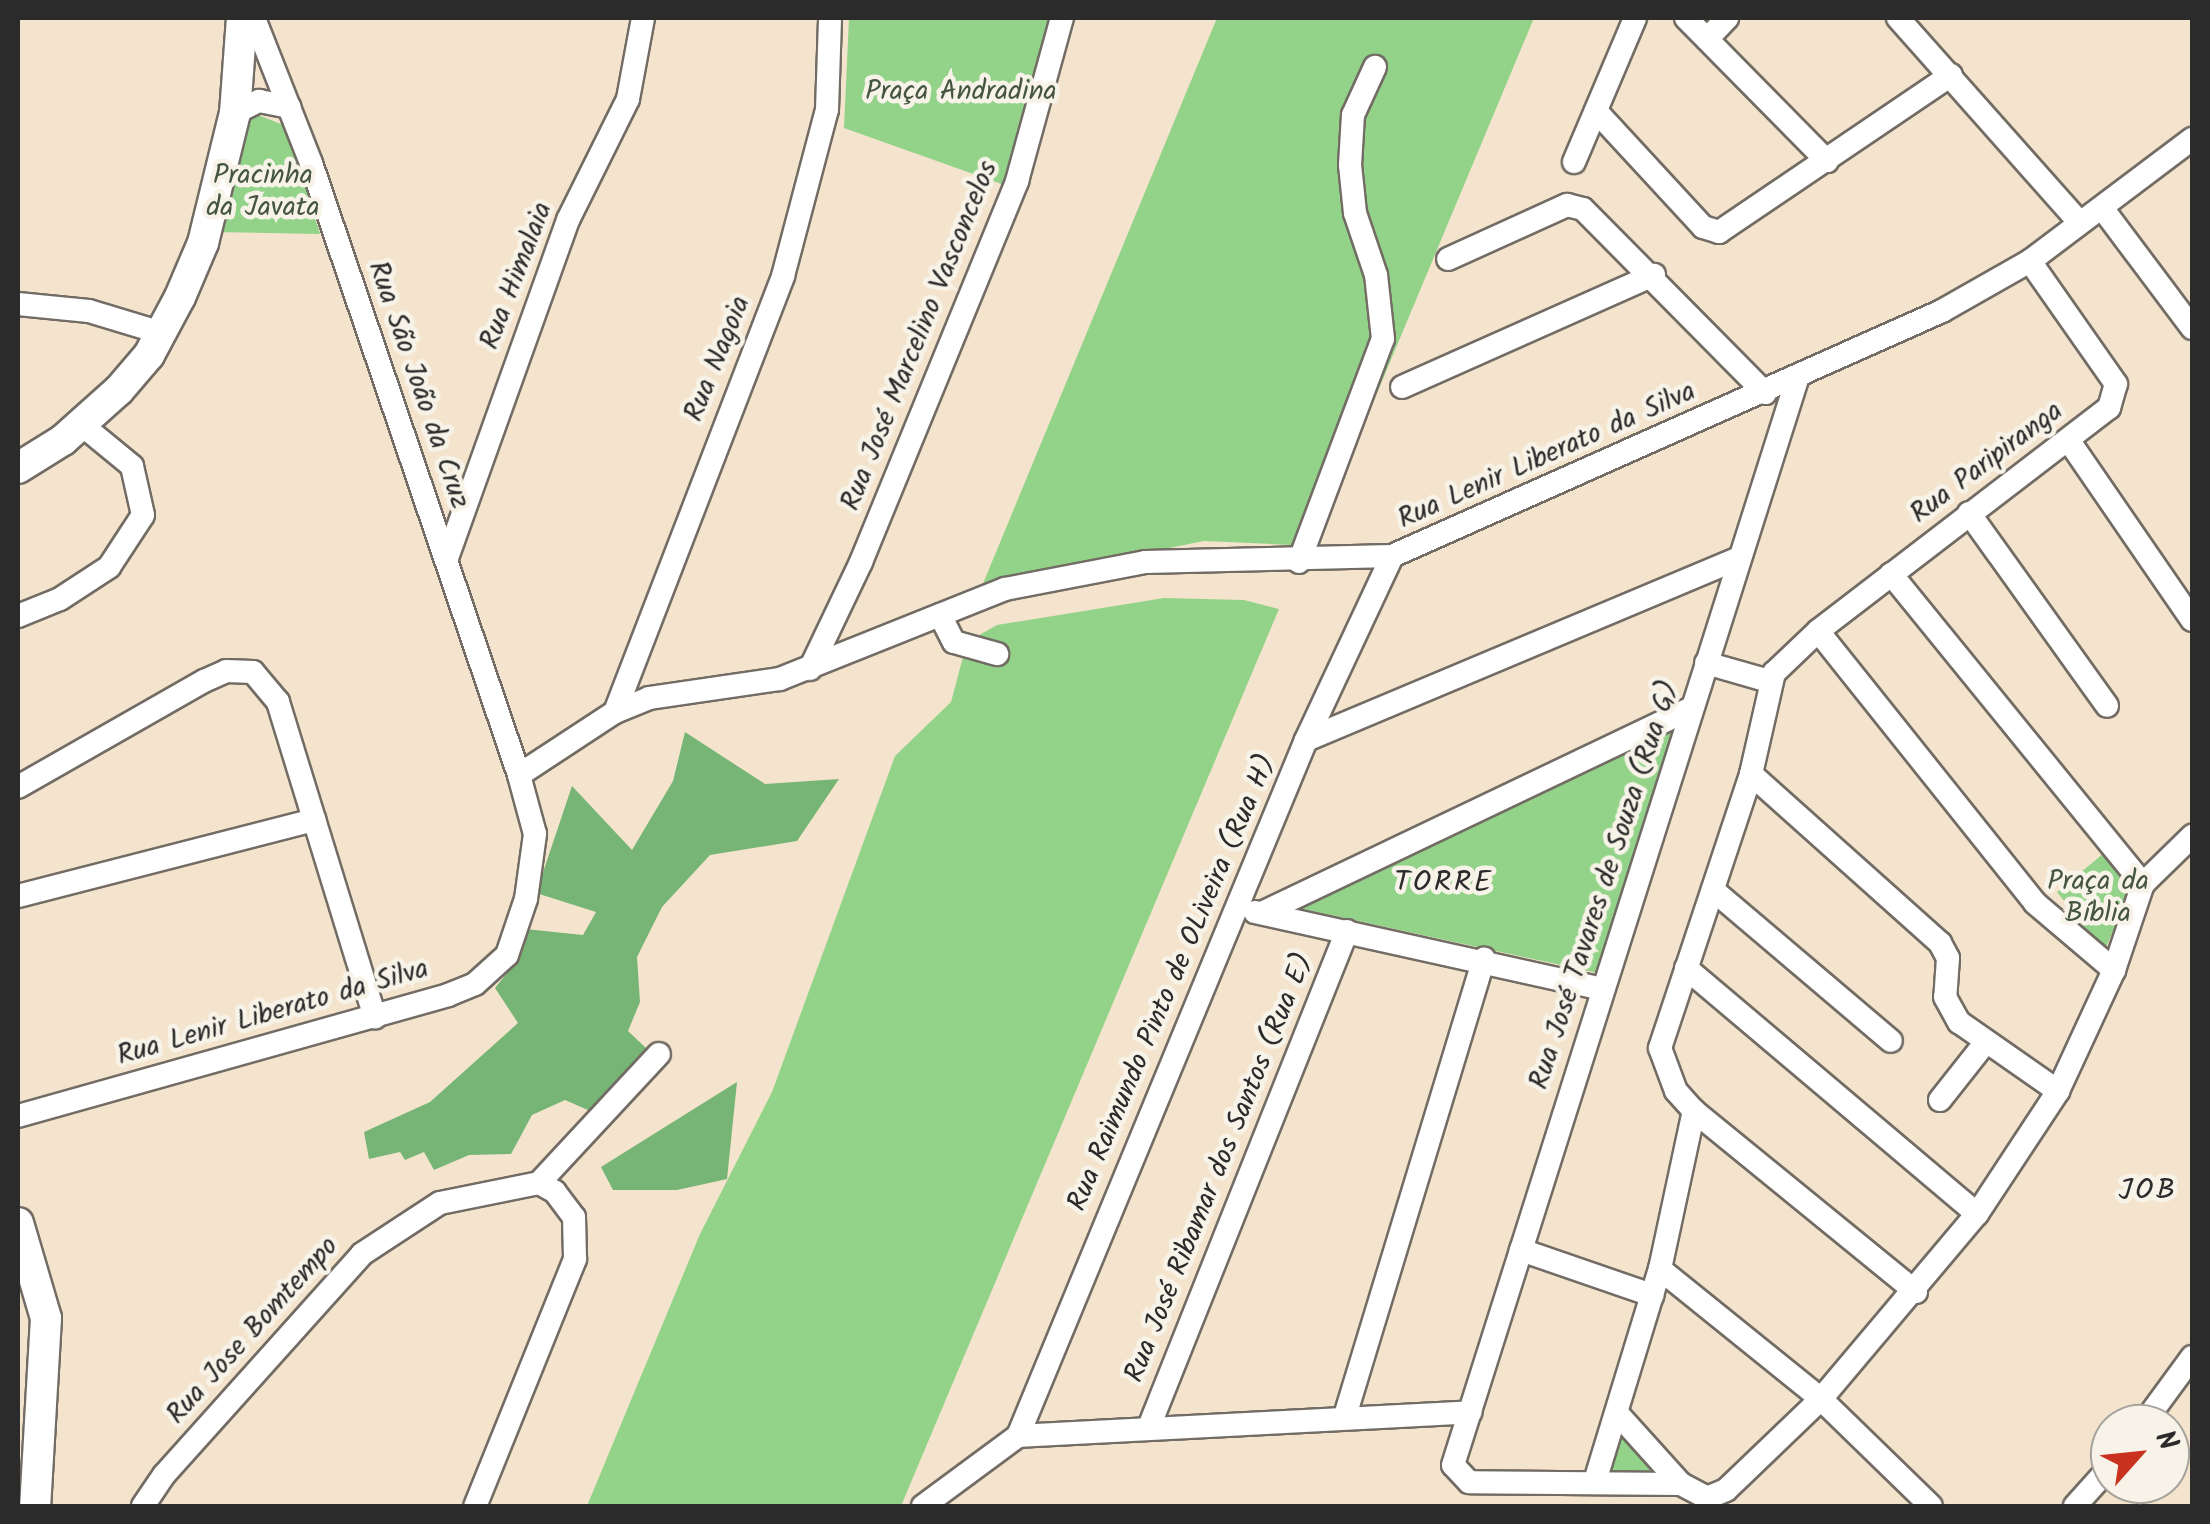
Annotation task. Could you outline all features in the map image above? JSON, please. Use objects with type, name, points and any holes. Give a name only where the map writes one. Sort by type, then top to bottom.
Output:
[{"type":"street","points":[[18,468],[82,425],[120,390],[162,333],[203,243],[236,114],[242,18]]},
{"type":"street","name":"Rua São João da Cruz","points":[[254,18],[289,107],[520,775]]},
{"type":"street","name":"Rua Himalaia","points":[[447,558],[568,220],[628,99],[643,18]]},
{"type":"street","name":"Rua Nagoia","points":[[615,712],[783,276],[828,110],[830,18]]},
{"type":"street","name":"Rua José Marcelino Vasconcelos","points":[[810,669],[860,562],[1016,180],[1062,18]]},
{"type":"street","points":[[1574,162],[1636,18]]},
{"type":"street","points":[[1686,18],[1827,161]]},
{"type":"street","points":[[1707,38],[1727,18]]},
{"type":"street","points":[[1898,18],[2080,223]]},
{"type":"street","points":[[1299,562],[1383,339],[1376,276],[1355,214],[1350,165],[1353,115],[1375,67]]},
{"type":"street","points":[[1596,111],[1703,226],[1718,232],[1951,74]]},
{"type":"street","points":[[236,114],[259,101],[289,107]]},
{"type":"street","name":"Rua Lenir Liberato da Silva","points":[[18,1116],[475,984],[507,954],[532,869],[535,834],[520,775],[615,712],[649,698],[810,669],[1005,589],[1144,562],[1299,562],[1392,556],[1942,311],[2030,261],[2192,139]]},
{"type":"street","points":[[1448,259],[1567,205],[1599,220],[1765,392]]},
{"type":"street","points":[[2102,208],[2192,328]]},
{"type":"street","name":"Rua Paripiranga","points":[[1769,681],[1818,630],[2110,408],[2116,384],[2030,261]]},
{"type":"street","points":[[1402,387],[1654,275]]},
{"type":"street","points":[[18,304],[90,311],[162,333]]},
{"type":"street","name":"Rua José Tavares de Souza (Rua G)","points":[[1596,1478],[1462,1479],[1453,1465],[1798,376]]},
{"type":"street","points":[[18,616],[60,599],[109,567],[143,516],[132,466],[82,425]]},
{"type":"street","points":[[2069,441],[2192,620]]},
{"type":"street","points":[[1968,514],[2107,706]]},
{"type":"street","name":"Rua Raimundo Pinto de OLiveira (Rua H)","points":[[1018,1436],[1306,740],[1392,556]]},
{"type":"street","points":[[1306,740],[1737,559]]},
{"type":"street","points":[[1890,574],[2143,884]]},
{"type":"street","points":[[940,614],[954,642],[997,654]]},
{"type":"street","points":[[1818,630],[2035,902],[2114,970]]},
{"type":"street","points":[[1706,663],[1769,681],[1751,774],[1660,1048],[1676,1091],[1694,1111],[1916,1292]]},
{"type":"street","points":[[18,787],[204,681],[241,668],[273,691],[375,1016]]},
{"type":"street","points":[[1262,913],[1691,708]]},
{"type":"street","points":[[1751,774],[1940,943],[1948,958],[1944,989],[1950,1010],[1985,1043],[2058,1090]]},
{"type":"street","points":[[18,896],[314,820]]},
{"type":"street","points":[[1694,1111],[1660,1270],[1596,1478],[1688,1489],[1707,1498],[1733,1498],[1916,1292],[1977,1214],[2058,1090],[2114,970],[2143,884],[2192,836]]},
{"type":"street","points":[[1713,890],[1891,1041]]},
{"type":"street","points":[[1237,908],[1603,989]]},
{"type":"street","name":"Rua José Ribamar dos Santos (Rua E)","points":[[1149,1427],[1347,931]]},
{"type":"street","points":[[1345,1416],[1484,960]]},
{"type":"street","points":[[1686,968],[1977,1214]]},
{"type":"street","points":[[1940,1100],[1985,1043]]},
{"type":"street","points":[[476,1506],[575,1259],[574,1217],[555,1192],[539,1184],[659,1054]]},
{"type":"street","name":"Rua Jose Bomtempo","points":[[144,1506],[164,1475],[362,1254],[440,1203],[539,1184]]},
{"type":"street","points":[[18,1224],[46,1318],[29,1504]]},
{"type":"street","points":[[1521,1250],[1652,1295]]},
{"type":"street","points":[[1660,1270],[1821,1398],[1931,1506]]},
{"type":"street","points":[[2158,1404],[2192,1357]]},
{"type":"street","points":[[923,1506],[1018,1436],[1470,1412]]},
{"type":"street","points":[[1617,1413],[1688,1489]]},
{"type":"green space","name":"Praça Andradina","points":[[849,18],[1057,18],[1007,186],[844,128]]},
{"type":"green space","points":[[1217,18],[1534,18],[1313,546],[1204,541],[982,586]]},
{"type":"green space","name":"Pracinha da Javata","points":[[258,115],[281,124],[290,139],[320,234],[212,232],[243,121]]},
{"type":"green space","points":[[1164,598],[1244,600],[1279,609],[901,1506],[587,1506],[700,1234],[772,1092],[895,756],[951,702],[967,642],[997,625]]},
{"type":"green space","points":[[1678,721],[1598,973],[1298,908]]},
{"type":"green space","points":[[685,732],[765,784],[839,779],[797,841],[710,855],[662,907],[637,957],[640,1002],[628,1031],[647,1049],[597,1114],[565,1100],[532,1115],[511,1154],[469,1155],[434,1170],[424,1152],[405,1160],[400,1152],[369,1159],[364,1132],[430,1102],[518,1023],[495,988],[512,967],[525,929],[583,935],[596,912],[536,893],[572,786],[632,850],[673,781]]},
{"type":"green space","name":"Praça da Bíblia","points":[[2104,853],[2130,890],[2105,950],[2064,926],[2076,916],[2057,892]]},
{"type":"green space","points":[[737,1082],[727,1179],[677,1190],[613,1190],[601,1167]]},
{"type":"green space","points":[[1617,1413],[1681,1484],[1596,1478]]},
{"type":"district","name":"TORRE","points":[[1444,883]]},
{"type":"district","name":"JOB","points":[[2148,1191]]}]
